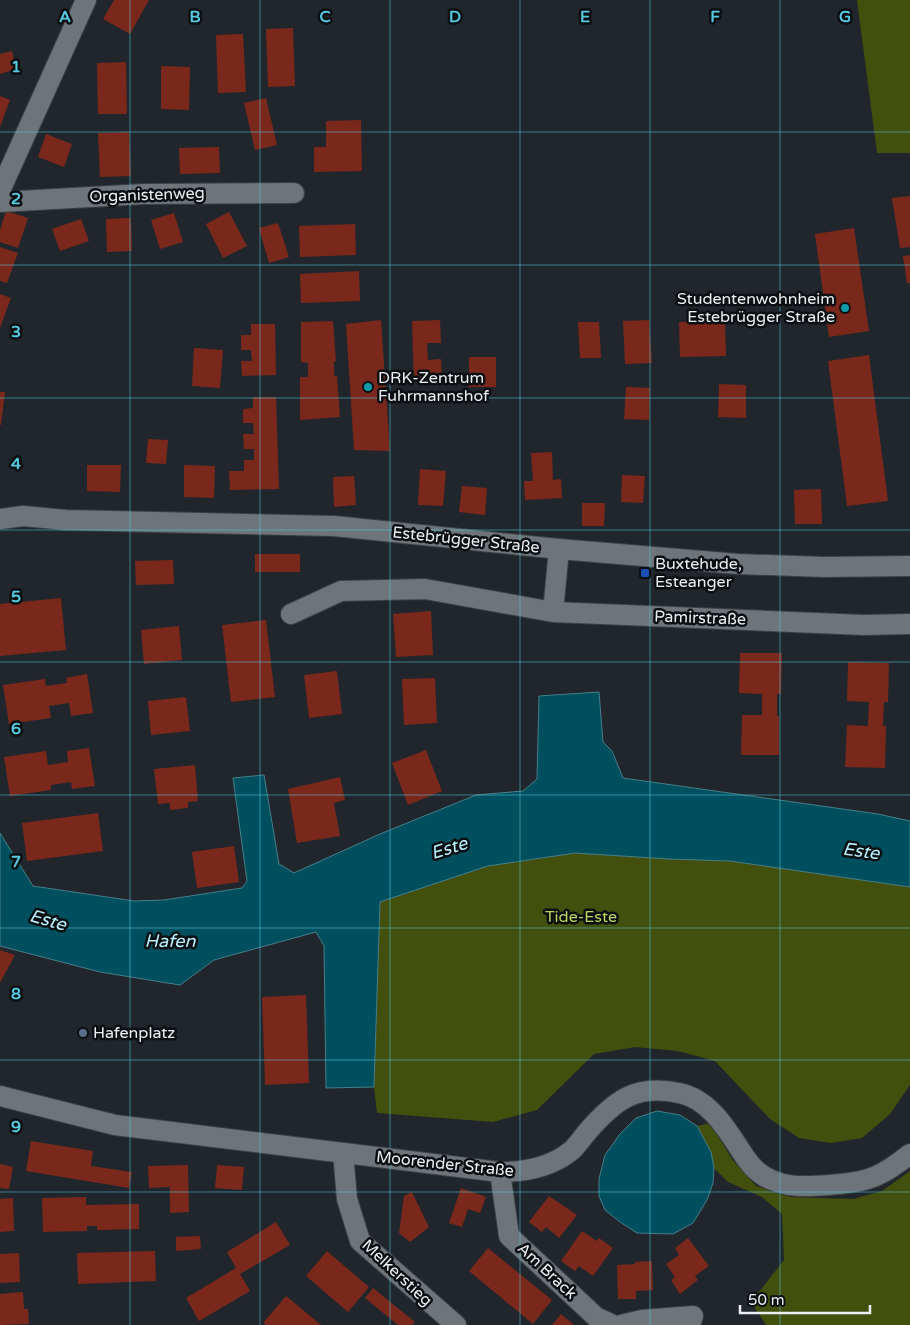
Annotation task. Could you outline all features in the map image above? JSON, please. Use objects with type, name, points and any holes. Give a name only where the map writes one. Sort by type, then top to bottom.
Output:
[{"type":"street","points":[[0,191],[86,0]]},
{"type":"street","name":"Organistenweg","points":[[0,202],[144,194],[294,193]]},
{"type":"street","name":"Estebrügger Straße","points":[[0,508],[23,516]]},
{"type":"street","name":"Estebrügger Straße","points":[[0,519],[23,516],[66,520],[334,526],[559,549],[738,564],[824,567],[910,566]]},
{"type":"street","points":[[553,612],[559,549]]},
{"type":"street","name":"Pamirstraße","points":[[292,614],[341,590],[425,589],[553,612],[864,625],[910,624]]},
{"type":"street","name":"Moorender Straße","points":[[0,1096],[115,1125],[343,1154],[500,1172],[523,1172],[557,1161],[572,1150],[604,1113],[627,1096],[644,1091],[661,1090],[681,1093],[708,1108],[724,1124],[747,1159],[761,1174],[788,1185],[831,1185],[867,1179],[896,1166],[910,1154]]},
{"type":"street","name":"Melkerstieg","points":[[343,1154],[347,1199],[360,1241],[442,1321]]},
{"type":"street","name":"Am Brack","points":[[500,1172],[509,1236],[596,1317],[613,1325]]},
{"type":"street","points":[[621,1325],[642,1320],[693,1316],[690,1325]]},
{"type":"green space","points":[[857,0],[910,0],[910,153],[877,153]]},
{"type":"green space","name":"Tide-Este","points":[[537,779],[878,814],[910,821],[910,1085],[890,1114],[862,1138],[831,1143],[799,1138],[770,1119],[715,1061],[678,1051],[635,1047],[594,1054],[537,1110],[493,1122],[377,1113],[374,1087],[380,902],[476,795],[523,791]]},
{"type":"green space","points":[[710,1123],[732,1159],[756,1186],[791,1197],[853,1199],[882,1191],[910,1171],[910,1325],[766,1325],[751,1302],[784,1260],[782,1214],[762,1197],[728,1182],[714,1168],[711,1152],[697,1126]]},
{"type":"water","points":[[599,692],[603,742],[612,751],[623,778],[878,814],[910,821],[910,887],[730,861],[575,853],[488,866],[380,902],[374,1087],[326,1088],[324,946],[316,932],[214,960],[180,985],[100,972],[0,946],[0,833],[33,886],[134,901],[164,900],[242,888],[247,881],[233,778],[264,775],[279,864],[294,873],[380,834],[476,795],[523,791],[537,779],[539,696]]},
{"type":"water","points":[[657,1111],[680,1115],[697,1126],[711,1152],[714,1168],[713,1183],[707,1200],[693,1223],[673,1234],[637,1233],[605,1210],[599,1196],[599,1179],[605,1155],[620,1134],[636,1118]]},
{"type":"building","points":[[114,0],[149,0],[130,34],[103,19]]},
{"type":"building","points":[[293,28],[295,86],[268,87],[266,29]]},
{"type":"building","points":[[243,34],[246,92],[218,93],[216,35]]},
{"type":"building","points":[[12,51],[16,69],[0,74],[0,54]]},
{"type":"building","points":[[126,62],[127,114],[98,114],[97,63]]},
{"type":"building","points":[[161,66],[190,67],[189,110],[161,109]]},
{"type":"building","points":[[0,96],[10,100],[0,127]]},
{"type":"building","points":[[266,98],[277,145],[255,150],[244,103]]},
{"type":"building","points":[[361,120],[362,171],[314,172],[314,147],[326,147],[326,121]]},
{"type":"building","points":[[129,132],[131,176],[100,177],[98,133]]},
{"type":"building","points":[[46,134],[72,144],[64,167],[38,157]]},
{"type":"building","points":[[219,147],[220,173],[180,174],[179,148]]},
{"type":"building","points":[[910,196],[910,247],[900,248],[892,198]]},
{"type":"building","points":[[6,211],[28,218],[18,248],[0,242],[0,230]]},
{"type":"building","points":[[229,212],[247,246],[223,258],[206,224]]},
{"type":"building","points":[[174,213],[183,242],[160,249],[151,220]]},
{"type":"building","points":[[131,218],[132,251],[107,252],[106,219]]},
{"type":"building","points":[[81,219],[89,241],[60,251],[52,229]]},
{"type":"building","points":[[278,223],[289,257],[269,263],[259,228]]},
{"type":"building","points":[[355,224],[356,255],[300,257],[299,226]]},
{"type":"building","points":[[854,228],[869,331],[829,337],[815,234]]},
{"type":"building","points":[[0,247],[18,253],[7,283],[0,281]]},
{"type":"building","points":[[910,255],[910,283],[907,283],[903,256]]},
{"type":"building","points":[[359,271],[360,301],[301,303],[300,274]]},
{"type":"building","points":[[0,294],[11,298],[0,328]]},
{"type":"building","name":"DRK-Zentrum Fuhrmannshof","points":[[381,320],[390,451],[354,450],[346,324]]},
{"type":"building","points":[[440,320],[441,343],[427,343],[428,360],[441,359],[442,381],[414,382],[412,321]]},
{"type":"building","points":[[649,320],[652,363],[625,364],[623,321]]},
{"type":"building","points":[[333,321],[336,361],[334,361],[334,374],[337,376],[340,417],[300,420],[300,377],[308,377],[308,363],[301,362],[301,322]]},
{"type":"building","points":[[725,321],[726,356],[680,357],[679,322]]},
{"type":"building","points":[[578,322],[599,322],[601,358],[580,358]]},
{"type":"building","points":[[251,324],[275,324],[276,375],[242,376],[241,361],[252,361],[251,350],[241,350],[241,335],[251,335]]},
{"type":"building","points":[[194,348],[223,350],[220,388],[192,386]]},
{"type":"building","points":[[869,355],[888,501],[847,506],[828,361]]},
{"type":"building","points":[[469,357],[496,357],[496,387],[469,387]]},
{"type":"building","points":[[719,384],[746,385],[746,418],[718,417]]},
{"type":"building","points":[[626,387],[650,388],[649,420],[624,419]]},
{"type":"building","points":[[0,392],[5,392],[1,425],[0,425]]},
{"type":"building","points":[[253,397],[276,397],[279,489],[230,490],[229,471],[244,471],[244,460],[254,460],[254,449],[244,449],[243,434],[254,434],[253,423],[243,423],[243,409],[253,408]]},
{"type":"building","points":[[148,439],[168,440],[166,464],[146,463]]},
{"type":"building","points":[[552,452],[553,480],[561,479],[562,498],[525,500],[524,481],[533,481],[531,453]]},
{"type":"building","points":[[87,465],[121,465],[120,492],[87,491]]},
{"type":"building","points":[[184,465],[215,466],[214,498],[184,497]]},
{"type":"building","points":[[420,469],[446,471],[443,506],[418,505]]},
{"type":"building","points":[[622,475],[645,476],[643,503],[621,502]]},
{"type":"building","points":[[354,476],[356,505],[334,507],[333,477]]},
{"type":"building","points":[[462,486],[487,488],[485,515],[459,512]]},
{"type":"building","points":[[821,489],[822,524],[795,524],[794,490]]},
{"type":"building","points":[[582,503],[605,503],[604,526],[582,526]]},
{"type":"building","points":[[255,554],[300,554],[300,572],[255,572]]},
{"type":"building","points":[[173,560],[174,584],[136,585],[135,561]]},
{"type":"building","points":[[61,598],[66,650],[0,656],[0,604]]},
{"type":"building","points":[[431,611],[433,655],[396,657],[393,614]]},
{"type":"building","points":[[266,620],[275,697],[231,702],[222,625]]},
{"type":"building","points":[[179,626],[182,660],[144,664],[141,630]]},
{"type":"building","points":[[740,653],[782,653],[781,694],[777,694],[779,755],[741,755],[742,715],[762,715],[762,694],[739,693]]},
{"type":"building","points":[[848,662],[889,663],[888,702],[884,702],[883,726],[886,726],[885,768],[845,767],[847,725],[868,726],[869,702],[847,701]]},
{"type":"building","points":[[337,671],[342,714],[309,718],[304,675]]},
{"type":"building","points":[[87,674],[93,713],[71,716],[69,703],[49,706],[51,718],[9,724],[3,685],[45,679],[46,686],[67,683],[66,678]]},
{"type":"building","points":[[435,678],[437,723],[404,725],[402,679]]},
{"type":"building","points":[[186,697],[190,731],[151,735],[148,701]]},
{"type":"building","points":[[89,748],[95,786],[72,789],[71,782],[51,785],[51,790],[10,796],[4,757],[46,751],[48,765],[68,762],[67,751]]},
{"type":"building","points":[[426,750],[442,791],[408,805],[392,763]]},
{"type":"building","points":[[195,765],[198,801],[188,802],[188,808],[170,810],[170,803],[158,804],[154,769]]},
{"type":"building","points":[[340,777],[345,800],[334,803],[340,836],[297,843],[288,789]]},
{"type":"building","points":[[98,813],[103,851],[27,861],[22,823]]},
{"type":"building","points":[[234,846],[239,882],[197,888],[192,852]]},
{"type":"building","points":[[0,950],[15,955],[0,983]]},
{"type":"building","points":[[306,995],[309,1083],[265,1085],[262,997]]},
{"type":"building","points":[[31,1141],[93,1151],[91,1166],[132,1172],[129,1188],[26,1171]]},
{"type":"building","points":[[0,1164],[13,1167],[9,1189],[0,1188]]},
{"type":"building","points":[[188,1165],[189,1212],[170,1213],[170,1187],[149,1188],[148,1166]]},
{"type":"building","points":[[217,1165],[244,1167],[242,1190],[215,1188]]},
{"type":"building","points":[[461,1188],[486,1197],[480,1213],[468,1209],[462,1227],[449,1223]]},
{"type":"building","points":[[412,1192],[429,1227],[410,1242],[399,1233],[404,1196]]},
{"type":"building","points":[[549,1196],[577,1215],[559,1238],[546,1227],[542,1232],[529,1222]]},
{"type":"building","points":[[86,1197],[86,1205],[139,1204],[139,1229],[97,1230],[97,1226],[87,1226],[87,1231],[43,1232],[42,1198]]},
{"type":"building","points":[[13,1198],[14,1231],[0,1232],[0,1199]]},
{"type":"building","points":[[276,1222],[290,1245],[240,1274],[250,1291],[199,1321],[186,1298],[236,1268],[227,1252]]},
{"type":"building","points":[[582,1231],[597,1241],[599,1238],[613,1248],[593,1276],[579,1266],[575,1271],[561,1261]]},
{"type":"building","points":[[200,1236],[201,1249],[176,1251],[176,1237]]},
{"type":"building","points":[[688,1238],[709,1266],[695,1276],[698,1280],[680,1294],[671,1280],[675,1277],[666,1264],[679,1255],[675,1248]]},
{"type":"building","points":[[488,1248],[552,1300],[533,1324],[469,1271]]},
{"type":"building","points":[[155,1251],[156,1281],[78,1284],[77,1253]]},
{"type":"building","points":[[327,1251],[369,1287],[348,1312],[306,1276]]},
{"type":"building","points":[[19,1253],[20,1282],[0,1283],[0,1254]]},
{"type":"building","points":[[652,1261],[653,1290],[636,1291],[636,1299],[618,1299],[617,1265]]},
{"type":"building","points":[[373,1288],[415,1322],[412,1325],[398,1325],[365,1298]]},
{"type":"building","points":[[23,1292],[24,1309],[28,1309],[29,1324],[0,1325],[0,1294]]},
{"type":"building","points":[[286,1296],[321,1325],[266,1325],[263,1323]]},
{"type":"building","points":[[561,1314],[567,1319],[574,1325],[552,1325]]},
{"type":"place","name":"Studentenwohnheim Estebrügger Straße","points":[[845,308]]},
{"type":"place","name":"DRK-Zentrum Fuhrmannshof","points":[[368,387]]},
{"type":"place","name":"Buxtehude, Esteanger","points":[[645,573]]},
{"type":"place","name":"Hafenplatz","points":[[83,1033]]},
{"type":"water label","name":"Este","points":[[449,848]]},
{"type":"water label","name":"Este","points":[[861,851]]},
{"type":"water label","name":"Este","points":[[48,920]]},
{"type":"water label","name":"Hafen","points":[[170,941]]}]
